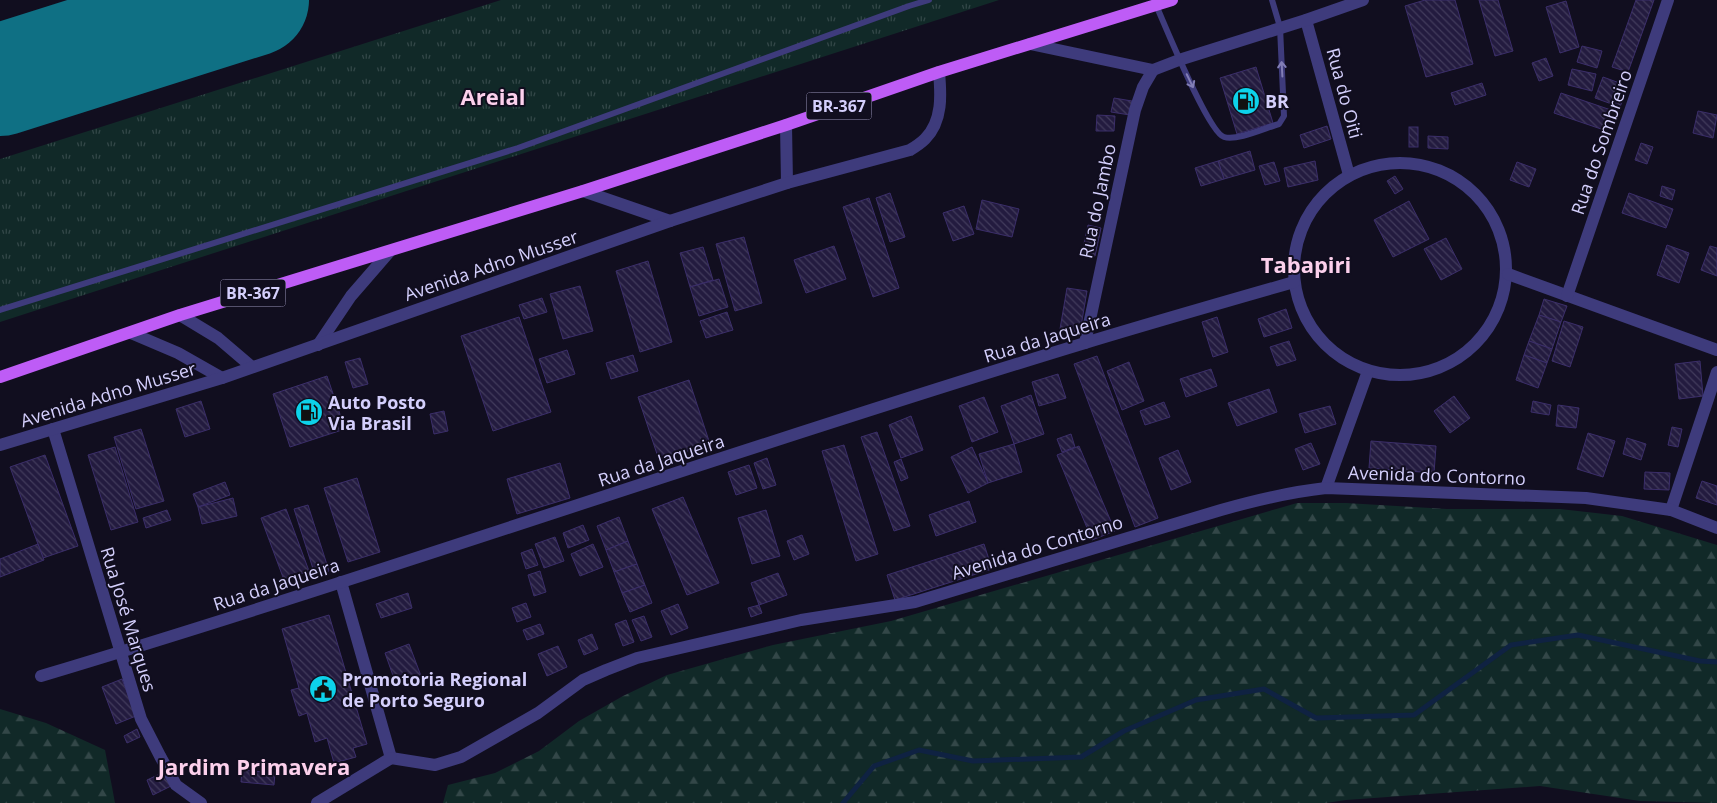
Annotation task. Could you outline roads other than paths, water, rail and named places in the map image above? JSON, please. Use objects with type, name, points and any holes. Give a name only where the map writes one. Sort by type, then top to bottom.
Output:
[{"type":"main road","name":"BR-367","points":[[0,377],[180,315],[583,190],[786,125],[938,72],[1172,0]]},
{"type":"street","points":[[1326,12],[1337,0]]},
{"type":"street","points":[[1030,44],[1153,70],[1363,0]]},
{"type":"street","name":"Rua do Sombreiro","points":[[1567,296],[1668,0]]},
{"type":"street","name":"Rua do Oiti","points":[[1306,20],[1349,175]]},
{"type":"street","name":"Rua do Jambo","points":[[1085,343],[1135,110],[1143,87],[1153,70]]},
{"type":"street","name":"Avenida Adno Musser","points":[[0,444],[222,378],[670,220],[787,182],[910,150],[926,138],[937,119],[941,98],[938,72]]},
{"type":"street","points":[[786,125],[787,182]]},
{"type":"street","points":[[1385,163],[1423,164],[1458,179],[1486,204],[1503,237],[1508,274],[1501,306],[1494,320],[1486,334],[1462,357],[1432,371],[1400,376],[1368,371],[1340,358],[1318,338],[1302,311],[1294,282],[1294,250],[1305,220],[1324,194],[1349,175],[1385,163]]},
{"type":"street","points":[[583,190],[670,220]]},
{"type":"street","points":[[318,345],[351,296],[390,251]]},
{"type":"street","points":[[1508,274],[1717,350]]},
{"type":"street","name":"Rua da Jaqueira","points":[[41,676],[341,582],[650,481],[1085,343],[1294,282]]},
{"type":"street","points":[[180,315],[218,338],[252,367]]},
{"type":"street","points":[[131,333],[178,353],[222,378]]},
{"type":"street","points":[[1326,488],[1368,371]]},
{"type":"street","points":[[1671,510],[1717,372]]},
{"type":"street","name":"Rua José Marques","points":[[53,429],[141,719],[176,785],[201,803]]},
{"type":"street","name":"Avenida do Contorno","points":[[391,758],[435,765],[461,757],[538,713],[583,680],[637,658],[801,620],[915,602],[1254,500],[1299,491],[1326,488],[1586,498],[1671,510],[1717,528]]},
{"type":"street","points":[[317,803],[391,758],[341,582]]},
{"type":"lane","points":[[0,310],[518,148],[929,0]]},
{"type":"lane","points":[[1156,5],[1179,60],[1214,129],[1224,138],[1234,138],[1279,124],[1284,116],[1280,27],[1272,0]]},
{"type":"waterway","points":[[843,803],[874,766],[919,750],[973,761],[1081,757],[1124,731],[1196,700],[1264,689],[1316,718],[1414,715],[1511,645],[1578,635],[1700,661],[1717,662]]},
{"type":"place","name":"BR","points":[[1246,101]]},
{"type":"place","name":"Auto Posto Via Brasil","points":[[309,412]]},
{"type":"place","name":"Promotoria Regional de Porto Seguro","points":[[323,689]]},
{"type":"district","name":"Areial","points":[[493,96]]},
{"type":"district","name":"Tabapiri","points":[[1306,264]]},
{"type":"district","name":"Jardim Primavera","points":[[254,766]]}]
